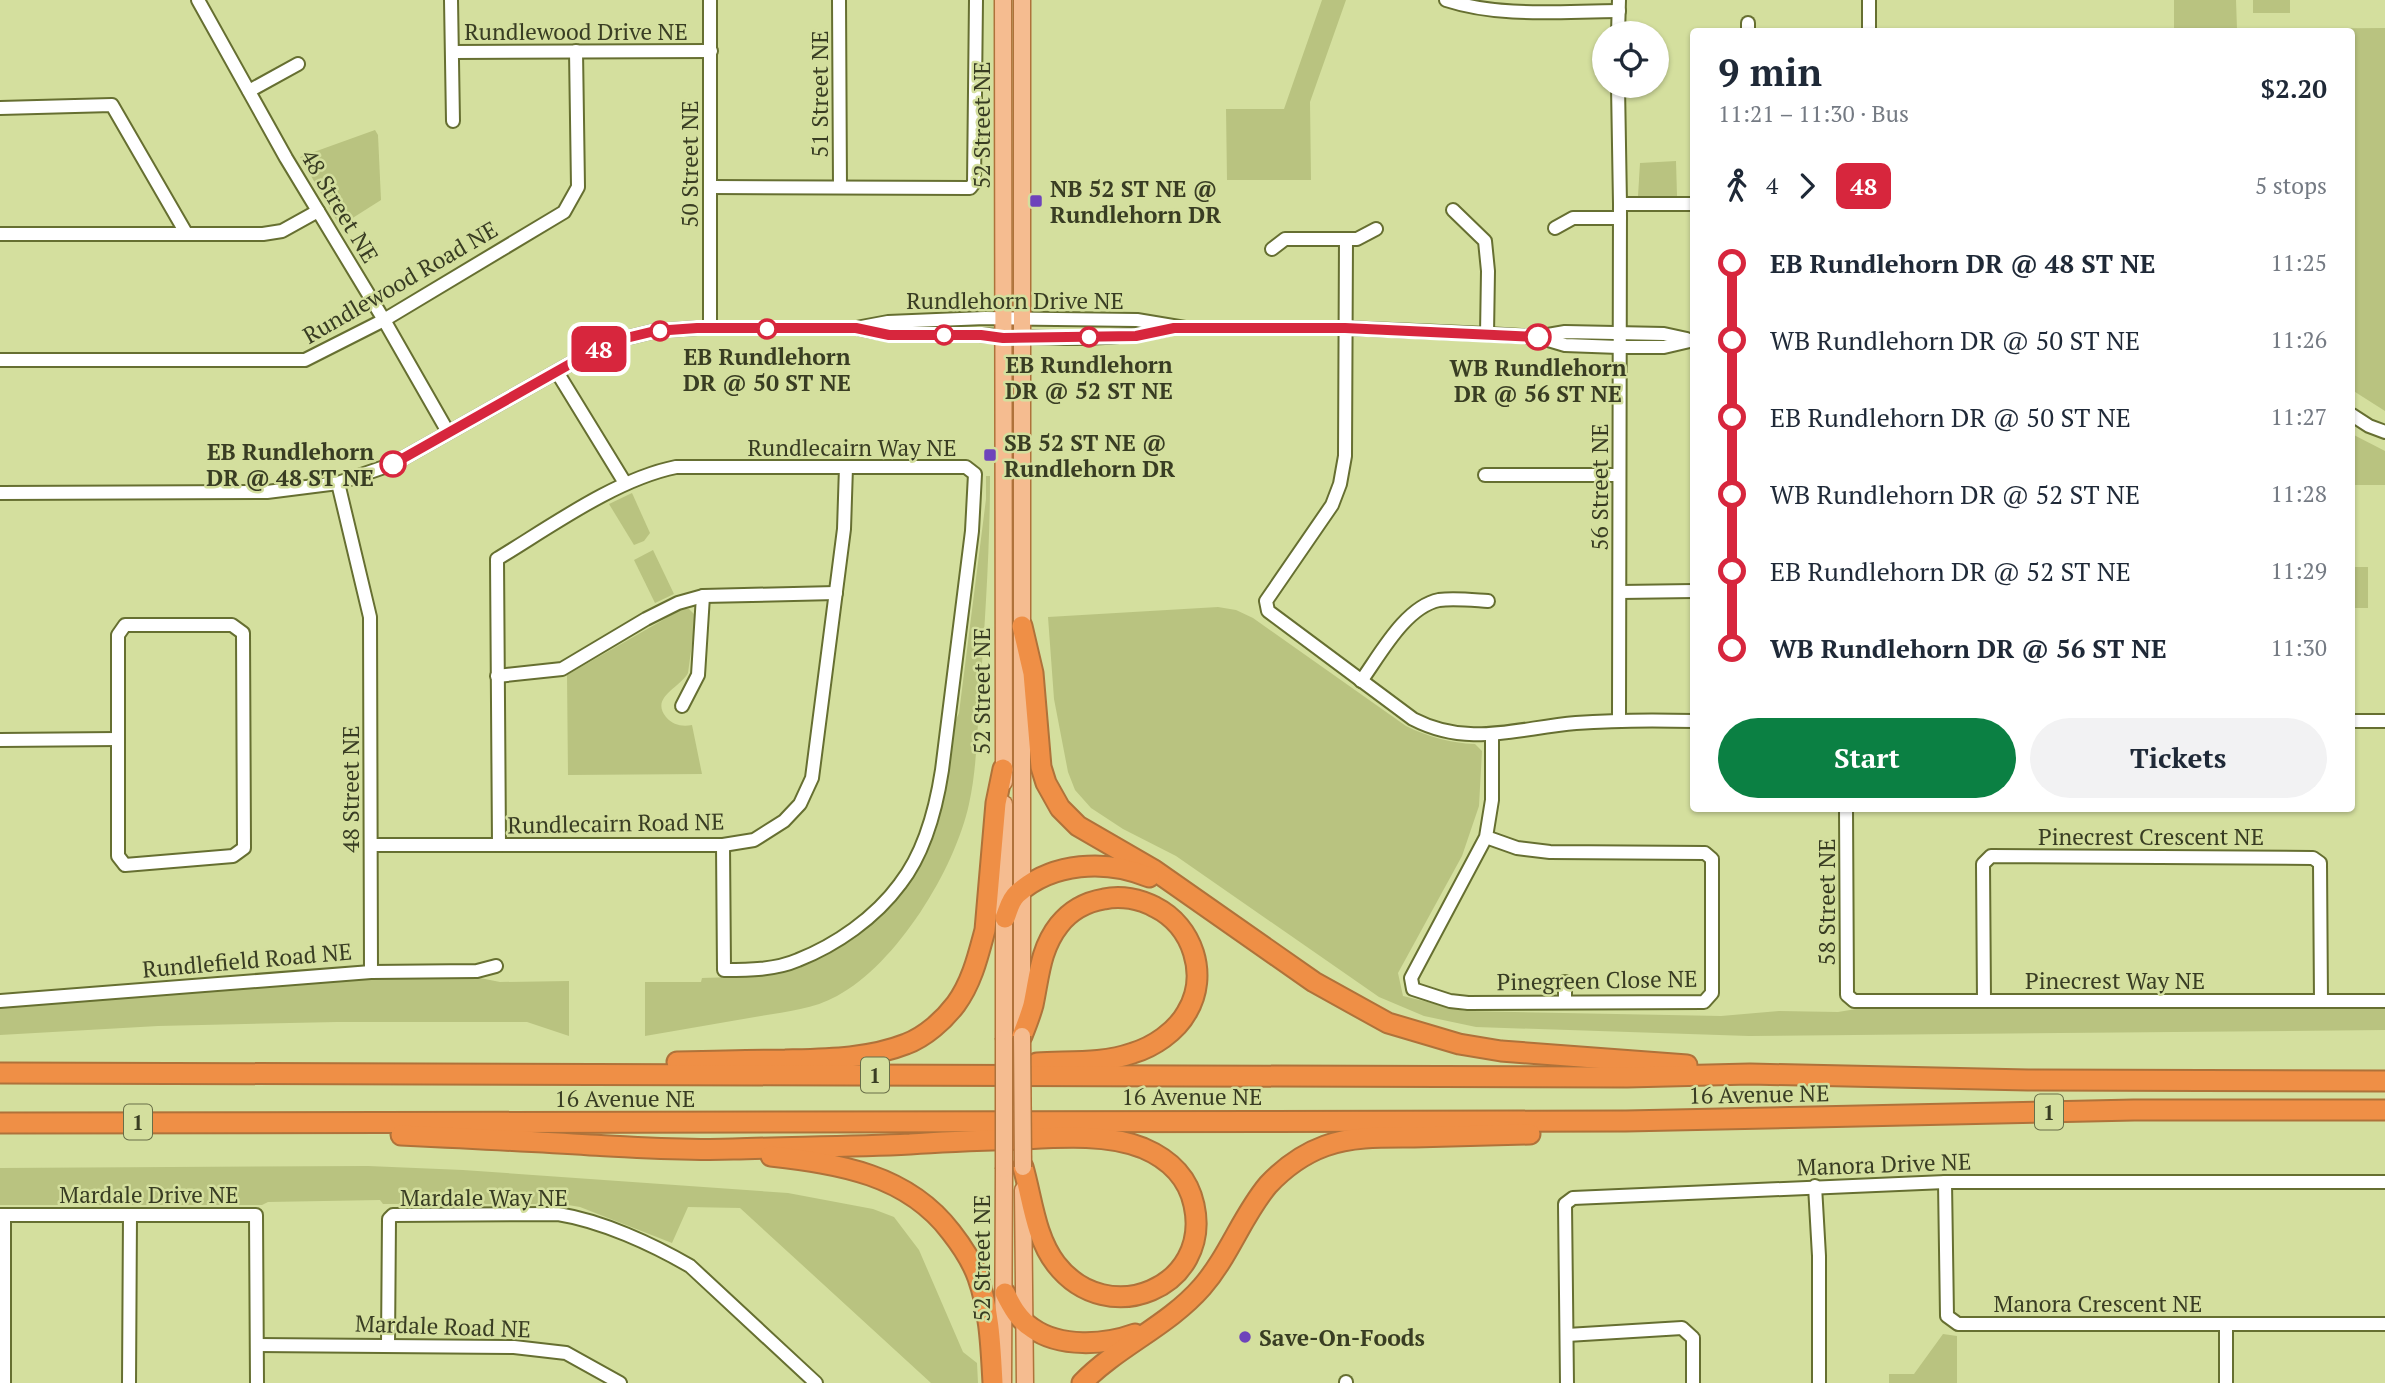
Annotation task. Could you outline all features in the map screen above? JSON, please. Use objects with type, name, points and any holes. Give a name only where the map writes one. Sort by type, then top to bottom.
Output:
[{"type":"highway","points":[[1022,626],[1033,673],[1041,767],[1052,797],[1069,818],[1078,826],[1154,870],[1326,990],[1372,1015],[1423,1035],[1501,1051],[1713,1067],[1750,1074]]},
{"type":"highway","points":[[400,1074],[438,1067],[820,1059],[874,1053],[909,1043],[935,1026],[956,1005],[977,963],[985,930],[996,803],[1003,769]]},
{"type":"highway","points":[[1004,918],[1018,892],[1040,878],[1086,866],[1132,871],[1183,890]]},
{"type":"highway","points":[[792,1074],[1103,1060],[1133,1053],[1168,1034],[1187,1012],[1197,974],[1188,938],[1180,926],[1161,909],[1136,899],[1110,897],[1083,905],[1060,923],[1047,944],[1038,970],[1032,1006],[1013,1037]]},
{"type":"highway","name":"16 Avenue NE","points":[[0,1073],[1627,1077],[1750,1074],[2028,1080],[2385,1081]]},
{"type":"highway","name":"16 Avenue NE","points":[[0,1123],[1712,1120],[2134,1110],[2385,1110]]},
{"type":"highway","points":[[1082,1383],[1183,1306],[1219,1264],[1252,1207],[1278,1175],[1300,1158],[1326,1146],[1370,1138],[1662,1130],[1712,1120]]},
{"type":"highway","points":[[275,1122],[317,1130],[646,1148],[732,1149],[1050,1138],[1113,1141],[1142,1148],[1176,1168],[1194,1204],[1196,1216],[1193,1245],[1170,1279],[1147,1293],[1117,1298],[1088,1290],[1063,1272],[1048,1251],[1013,1168]]},
{"type":"highway","points":[[732,1149],[869,1173],[900,1186],[929,1207],[960,1244],[978,1278],[989,1330],[993,1383]]},
{"type":"highway","points":[[1004,1293],[1024,1322],[1043,1334],[1087,1343],[1116,1340],[1159,1324]]},
{"type":"main road","name":"52 Street NE","points":[[1003,0],[1004,918],[1013,1037]]},
{"type":"main road","name":"52 Street NE","points":[[1023,0],[1022,891],[1013,1037],[1013,1168],[1024,1322],[1025,1383]]},
{"type":"main road","points":[[1023,23],[1030,0]]},
{"type":"main road","name":"52 Street NE","points":[[1003,1383],[1004,1293],[1013,1168]]},
{"type":"street","name":"48 Street NE","points":[[198,0],[448,432]]},
{"type":"street","name":"Rundlewood Drive NE","points":[[451,0],[452,52],[710,51]]},
{"type":"street","name":"50 Street NE","points":[[710,0],[710,328]]},
{"type":"street","name":"51 Street NE","points":[[839,0],[840,187]]},
{"type":"street","points":[[711,187],[971,188],[974,183],[976,0]]},
{"type":"street","points":[[1446,0],[1485,9],[1515,12],[1619,6]]},
{"type":"street","points":[[1869,0],[1869,28]]},
{"type":"street","name":"Rundlewood Road NE","points":[[0,360],[305,360],[384,320],[564,212],[578,187],[576,51]]},
{"type":"street","points":[[452,52],[453,121]]},
{"type":"street","points":[[249,91],[298,64]]},
{"type":"street","name":"56 Street NE","points":[[1618,98],[1619,720]]},
{"type":"street","points":[[0,108],[112,105],[186,233]]},
{"type":"street","points":[[1620,204],[1690,204]]},
{"type":"street","points":[[1453,210],[1485,241],[1488,271],[1487,334]]},
{"type":"street","points":[[0,234],[263,234],[282,231],[318,211]]},
{"type":"street","points":[[1555,228],[1573,218],[1620,218]]},
{"type":"street","points":[[1272,249],[1285,239],[1357,239],[1376,229]]},
{"type":"street","points":[[1346,239],[1345,456],[1340,484],[1332,505],[1266,601],[1268,611],[1413,719],[1432,729],[1454,734],[1492,734],[1619,720],[1690,721]]},
{"type":"street","name":"Rundlehorn Drive NE","points":[[856,328],[888,321],[1003,318],[1137,320],[1174,328]]},
{"type":"street","name":"Rundlehorn Drive NE","points":[[0,493],[267,492],[338,483],[393,464],[593,351],[622,339],[655,331],[710,328],[856,328],[889,335],[981,335],[1003,338],[1136,336],[1174,328],[1345,328],[1538,337],[1565,332],[1619,340]]},
{"type":"street","points":[[557,372],[625,483]]},
{"type":"street","points":[[2355,417],[2385,432]]},
{"type":"street","name":"Rundlecairn Way NE","points":[[499,845],[496,559],[625,483],[652,471],[676,467],[966,467],[975,474],[972,531],[936,805],[920,849],[901,884],[870,917],[835,941],[796,961],[754,970],[723,970],[723,845]]},
{"type":"street","name":"Rundlecairn Road NE","points":[[372,845],[723,845],[754,840],[784,821],[800,804],[812,778],[844,529],[846,467]]},
{"type":"street","points":[[1485,475],[1618,475]]},
{"type":"street","name":"48 Street NE","points":[[338,483],[370,617],[371,972]]},
{"type":"street","points":[[1620,592],[1690,591]]},
{"type":"street","points":[[497,676],[562,669],[646,619],[678,603],[703,596],[836,593]]},
{"type":"street","points":[[682,706],[698,675],[703,596]]},
{"type":"street","points":[[1361,681],[1399,628],[1419,608],[1439,600],[1488,601]]},
{"type":"street","points":[[125,625],[232,625],[243,633],[244,848],[233,856],[125,865],[118,856],[118,739],[118,635],[125,625]]},
{"type":"street","points":[[2355,721],[2385,721]]},
{"type":"street","name":"Pinegreen Close NE","points":[[1486,837],[1517,848],[1550,852],[1705,853],[1712,859],[1712,993],[1709,999],[1704,1002],[1450,1001],[1413,989],[1411,978],[1486,837],[1492,800],[1492,734]]},
{"type":"street","points":[[0,740],[118,739]]},
{"type":"street","name":"58 Street NE","points":[[1846,812],[1847,995]]},
{"type":"street","name":"Pinecrest Crescent NE","points":[[1984,1001],[1983,864],[1991,856],[2313,858],[2320,863],[2321,1001]]},
{"type":"street","name":"Rundlefield Road NE","points":[[0,1001],[371,972],[477,971],[496,966]]},
{"type":"street","points":[[1565,982],[1565,1001]]},
{"type":"street","name":"Pinecrest Way NE","points":[[1847,995],[1854,1001],[2385,1001]]},
{"type":"street","name":"Manora Drive NE","points":[[1567,1383],[1565,1204],[1573,1198],[1945,1182],[2385,1181]]},
{"type":"street","name":"Manora Crescent NE","points":[[1945,1182],[1947,1316],[1958,1324],[2385,1324]]},
{"type":"street","points":[[1815,1186],[1819,1256],[1819,1383]]},
{"type":"street","name":"Mardale Way NE","points":[[388,1345],[389,1219],[393,1215],[558,1214],[582,1218],[670,1254],[690,1266],[816,1383]]},
{"type":"street","points":[[2,1215],[4,1383]]},
{"type":"street","name":"Mardale Drive NE","points":[[2,1215],[256,1215],[257,1383]]},
{"type":"street","points":[[129,1383],[130,1215]]},
{"type":"street","points":[[2226,1324],[2226,1383]]},
{"type":"street","points":[[1567,1335],[1682,1328],[1693,1338],[1693,1383]]},
{"type":"street","name":"Mardale Road NE","points":[[257,1345],[514,1347],[566,1353],[620,1383]]},
{"type":"green space","points":[[1322,0],[1346,0],[1310,102],[1311,180],[1227,180],[1226,109],[1284,109]]},
{"type":"green space","points":[[2174,0],[2236,0],[2237,28],[2174,28]]},
{"type":"green space","points":[[2253,0],[2290,0],[2290,13],[2253,13]]},
{"type":"green space","points":[[2355,28],[2385,28],[2385,411],[2355,392]]},
{"type":"green space","points":[[375,130],[378,135],[381,200],[340,226],[300,157]]},
{"type":"green space","points":[[1676,161],[1677,196],[1638,196],[1640,163]]},
{"type":"green space","points":[[2355,436],[2385,451],[2385,485],[2355,485]]},
{"type":"green space","points":[[986,476],[990,476],[988,557],[972,790],[962,830],[937,885],[920,912],[881,962],[837,996],[797,1010],[645,1036],[645,982],[701,982],[702,978],[761,974],[797,966],[820,957],[842,945],[883,913],[915,872],[937,827],[946,788],[955,722],[959,713],[986,499]]},
{"type":"green space","points":[[632,493],[650,533],[644,541],[634,545],[609,504]]},
{"type":"green space","points":[[653,550],[674,594],[655,603],[634,560]]},
{"type":"green space","points":[[2355,567],[2368,567],[2368,608],[2355,608]]},
{"type":"green space","points":[[1218,607],[1236,610],[1253,618],[1406,726],[1440,739],[1475,744],[1482,751],[1479,806],[1462,856],[1398,973],[1403,996],[1465,1011],[1721,1016],[1856,1009],[2385,1008],[2385,1030],[1749,1036],[1476,1027],[1424,1016],[1379,997],[1176,856],[1123,829],[1091,808],[1075,790],[1068,772],[1054,699],[1048,617]]},
{"type":"green space","points":[[682,609],[689,609],[694,614],[695,622],[688,673],[664,698],[662,710],[675,724],[692,725],[702,774],[568,775],[567,675]]},
{"type":"green space","points":[[380,978],[569,981],[569,1036],[527,1022],[158,1026],[0,1035],[0,1007]]},
{"type":"green space","points":[[368,1166],[463,1170],[788,1193],[873,1209],[894,1217],[919,1250],[963,1352],[977,1363],[978,1383],[931,1383],[740,1208],[688,1207],[672,1243],[580,1207],[562,1204],[383,1204],[380,1200],[268,1202],[262,1205],[0,1205],[0,1168]]},
{"type":"green space","points":[[1943,1334],[1957,1336],[1957,1383],[1889,1383],[1889,1374],[1914,1374]]},
{"type":"bus line","name":"48","points":[[393,464],[593,351],[622,339],[655,331],[697,328],[856,328],[889,335],[981,335],[1003,338],[1136,336],[1174,328],[1345,328],[1538,337]]},
{"type":"place","name":"NB 52 ST NE @ Rundlehorn DR","points":[[1036,201]]},
{"type":"place","name":"EB Rundlehorn DR @ 50 ST NE","points":[[767,329]]},
{"type":"place","name":"EB Rundlehorn DR @ 52 ST NE","points":[[1089,337]]},
{"type":"place","name":"WB Rundlehorn DR @ 56 ST NE","points":[[1538,337]]},
{"type":"place","name":"SB 52 ST NE @ Rundlehorn DR","points":[[990,455]]},
{"type":"place","name":"EB Rundlehorn DR @ 48 ST NE","points":[[393,464]]},
{"type":"place","name":"Save-On-Foods","points":[[1245,1337]]}]
